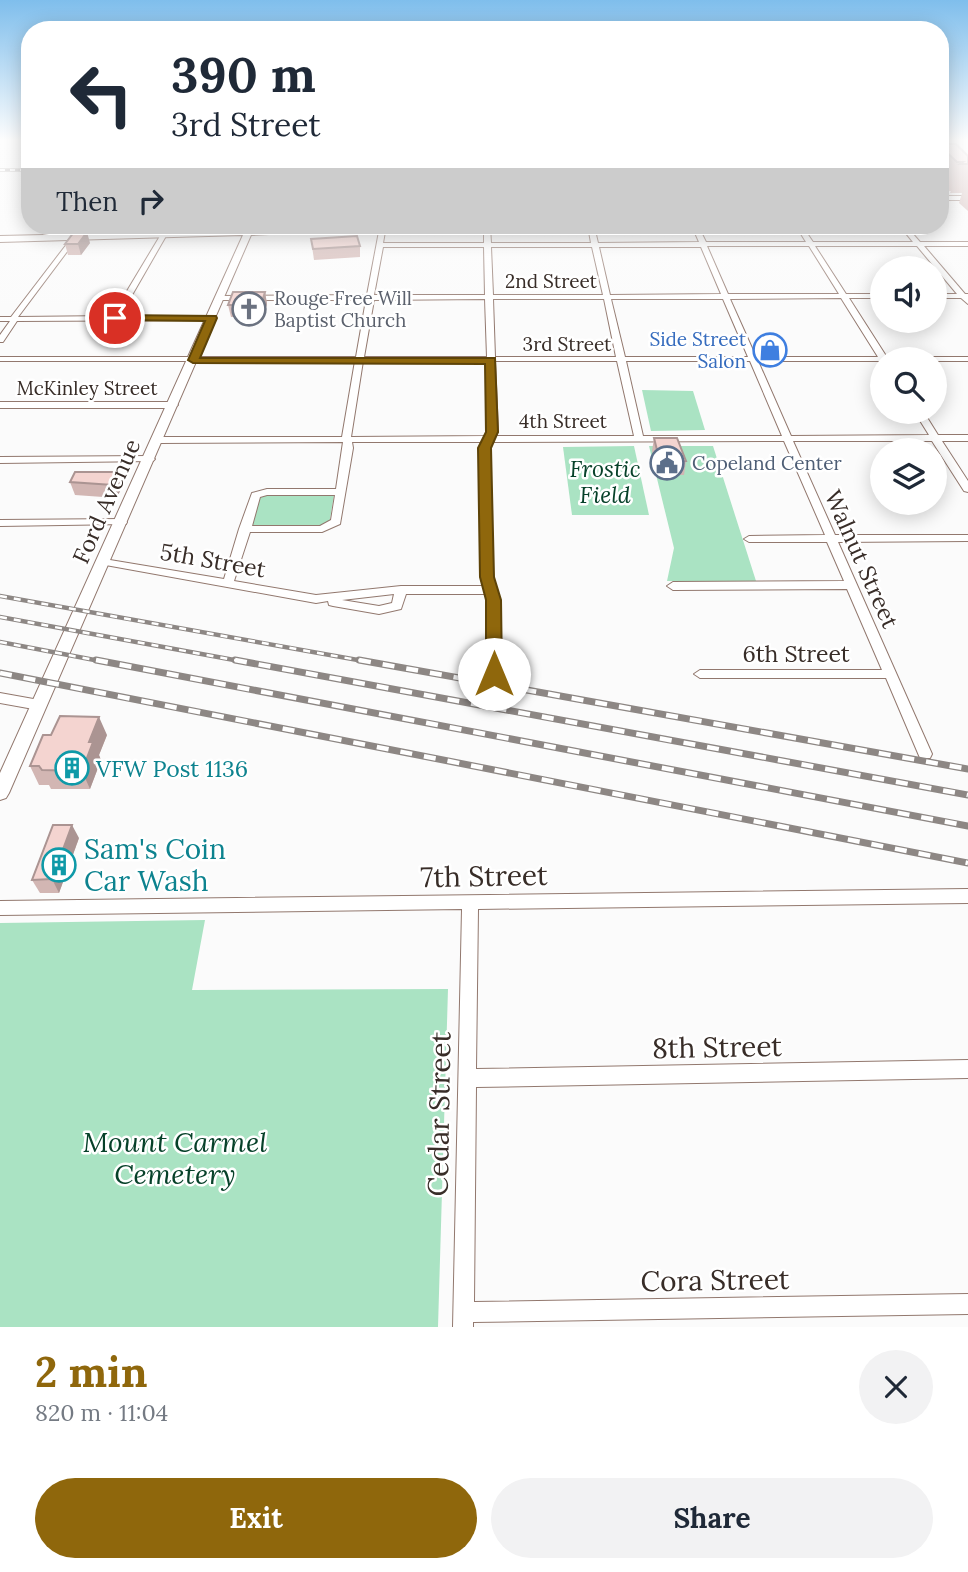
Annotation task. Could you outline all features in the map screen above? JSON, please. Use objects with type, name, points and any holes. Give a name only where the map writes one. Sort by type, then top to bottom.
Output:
[{"type":"main road","points":[[0,239],[175,235]]},
{"type":"main road","name":"Ford Avenue","points":[[0,793],[247,235]]},
{"type":"street","points":[[244,529],[329,528],[335,522],[359,361],[382,235]]},
{"type":"street","points":[[487,235],[492,432],[485,446],[485,461],[487,577],[493,600],[494,674]]},
{"type":"street","points":[[593,235],[639,439]]},
{"type":"street","name":"Walnut Street","points":[[699,235],[925,754]]},
{"type":"street","points":[[805,235],[876,347]]},
{"type":"street","points":[[912,235],[966,298]]},
{"type":"street","points":[[115,318],[163,236]]},
{"type":"street","points":[[0,340],[75,237]]},
{"type":"street","points":[[380,245],[968,244]]},
{"type":"street","name":"2nd Street","points":[[221,298],[870,296]]},
{"type":"street","points":[[947,297],[966,298]]},
{"type":"street","points":[[0,318],[212,318]]},
{"type":"street","name":"3rd Street","points":[[0,359],[870,359]]},
{"type":"street","points":[[947,359],[968,359]]},
{"type":"street","name":"McKinley Street","points":[[0,405],[174,405]]},
{"type":"street","points":[[926,424],[935,438]]},
{"type":"street","name":"4th Street","points":[[158,440],[870,438]]},
{"type":"street","name":"4th Street","points":[[947,438],[968,438]]},
{"type":"street","points":[[947,457],[968,489]]},
{"type":"street","points":[[0,460],[150,459]]},
{"type":"street","points":[[228,584],[254,498],[260,494],[341,492]]},
{"type":"street","points":[[0,523],[122,522]]},
{"type":"street","points":[[749,539],[968,538]]},
{"type":"street","name":"5th Street","points":[[104,562],[386,610],[397,606],[401,590]]},
{"type":"street","points":[[673,586],[852,585]]},
{"type":"street","name":"5th Street","points":[[316,598],[401,590],[491,590]]},
{"type":"street","name":"6th Street","points":[[700,674],[891,674]]},
{"type":"street","points":[[0,698],[39,705]]},
{"type":"street","name":"7th Street","points":[[0,908],[968,897]]},
{"type":"street","name":"Cedar Street","points":[[463,1320],[470,903]]},
{"type":"street","name":"8th Street","points":[[468,1078],[968,1069]]},
{"type":"street","name":"Cora Street","points":[[463,1320],[968,1304]]},
{"type":"green space","points":[[642,390],[693,391],[705,430],[651,431]]},
{"type":"green space","name":"Frostic Field","points":[[634,446],[649,515],[572,515],[563,447]]},
{"type":"green space","points":[[649,446],[713,446],[756,581],[667,581],[674,548]]},
{"type":"green space","points":[[334,495],[329,525],[252,525],[260,496]]},
{"type":"green space","name":"Mount Carmel Cemetery","points":[[205,920],[192,990],[448,989],[438,1327],[0,1327],[0,923]]},
{"type":"building","points":[[72,235],[85,235],[78,244],[65,244]]},
{"type":"building","points":[[357,236],[360,246],[313,249],[311,239]]},
{"type":"building","points":[[233,292],[265,292],[261,305],[228,305]]},
{"type":"building","points":[[654,438],[677,438],[686,461],[660,462]]},
{"type":"building","points":[[75,472],[118,472],[113,485],[70,482]]},
{"type":"building","points":[[60,716],[99,717],[82,771],[42,770],[39,766],[30,766],[43,735],[51,735]]},
{"type":"building","points":[[53,825],[72,825],[52,879],[32,880]]},
{"type":"railway","points":[[0,596],[369,662]]},
{"type":"railway","points":[[0,617],[245,662]]},
{"type":"railway","points":[[0,642],[105,662]]},
{"type":"railway","points":[[96,660],[968,826]]},
{"type":"railway","points":[[235,660],[968,795]]},
{"type":"railway","points":[[359,660],[968,769]]},
{"type":"railway","points":[[0,673],[968,863]]},
{"type":"place","name":"Rouge Free Will Baptist Church","points":[[249,309]]},
{"type":"place","name":"Side Street Salon","points":[[770,350]]},
{"type":"place","name":"Copeland Center","points":[[667,463]]},
{"type":"place","name":"VFW Post 1136","points":[[72,768]]},
{"type":"place","name":"Sam's Coin Car Wash","points":[[59,865]]},
{"type":"route","points":[[115,318],[212,318],[193,360],[491,360],[492,432],[485,448],[487,577],[493,600],[494,674]]}]
